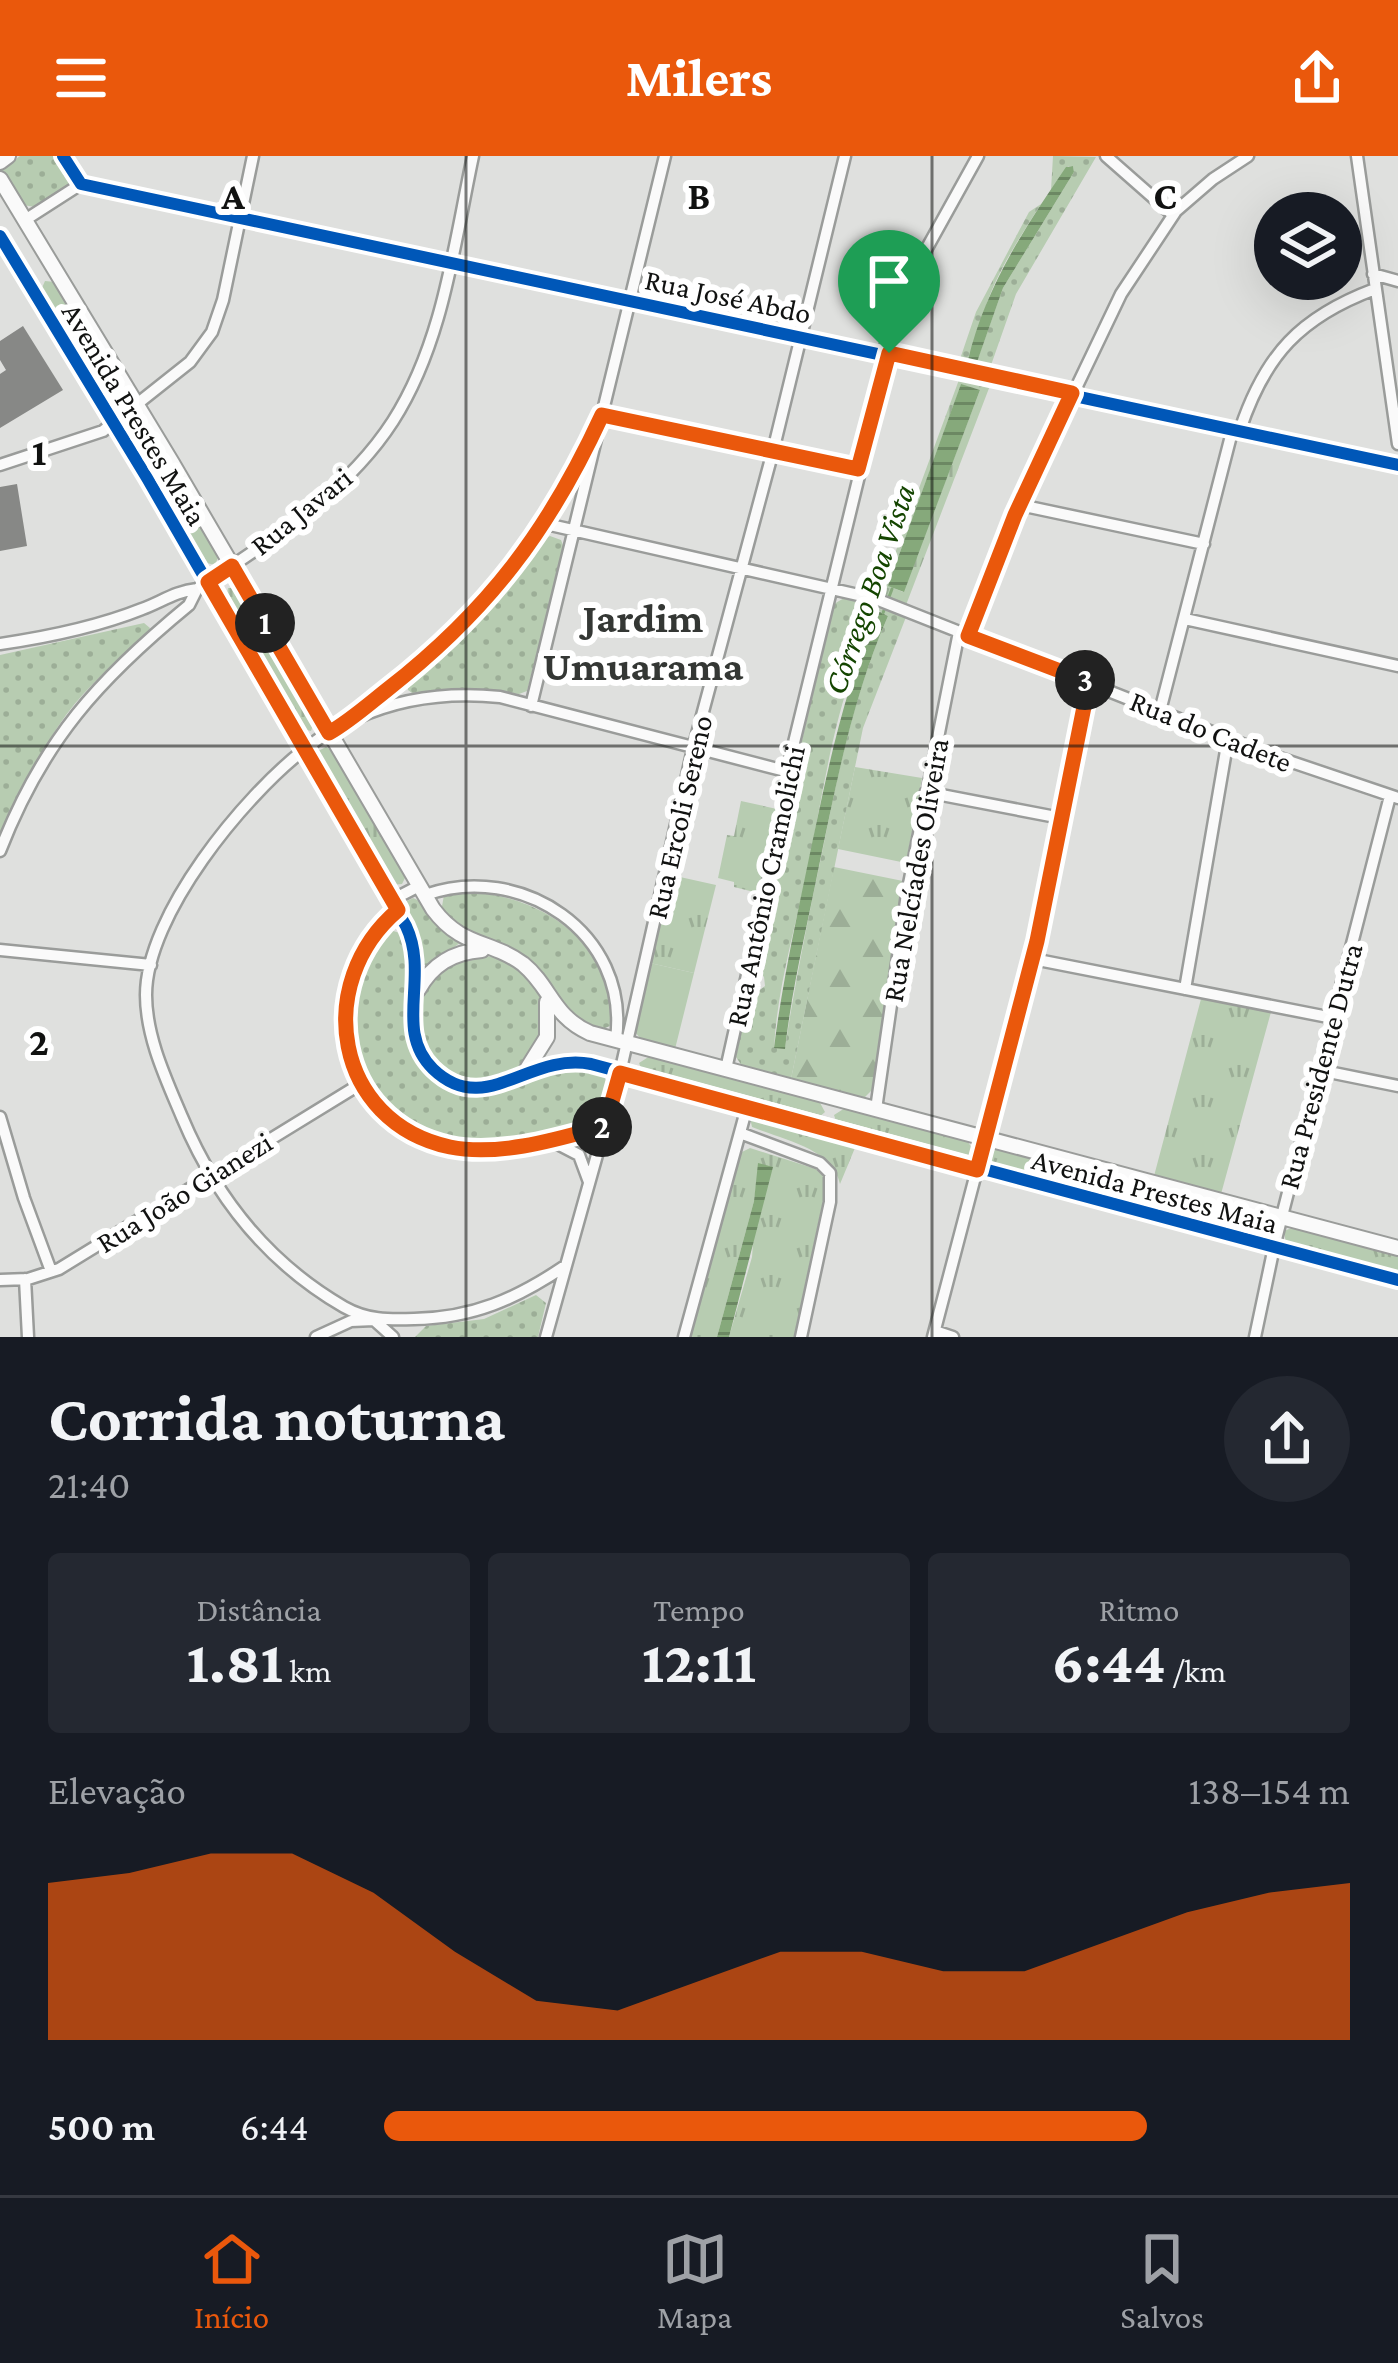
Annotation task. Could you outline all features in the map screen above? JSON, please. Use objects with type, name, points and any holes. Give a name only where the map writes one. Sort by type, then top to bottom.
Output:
[{"type":"street","points":[[0,162],[8,156]]},
{"type":"street","points":[[25,220],[81,184],[63,156]]},
{"type":"street","points":[[0,465],[103,431],[190,362],[212,332],[253,156]]},
{"type":"street","name":"Rua Javari","points":[[0,644],[85,628],[202,586],[326,496],[382,437],[423,359],[451,262],[473,156]]},
{"type":"street","points":[[531,706],[665,156]]},
{"type":"street","name":"Rua Ercoli Sereno","points":[[545,1337],[620,1073],[621,1041],[638,989],[693,749],[844,156]]},
{"type":"street","name":"Rua Antônio Cramolichi","points":[[726,1069],[830,587],[886,353],[925,249],[978,156]]},
{"type":"street","points":[[1106,156],[1173,215]]},
{"type":"street","name":"Rua Nelcíades Oliveira","points":[[876,1109],[926,792],[964,634],[1121,294],[1173,215],[1213,178],[1248,156]]},
{"type":"street","points":[[1357,156],[1398,444]]},
{"type":"street","name":"Avenida Prestes Maia","points":[[0,179],[333,730],[422,890],[450,929],[524,965],[559,1012],[577,1026],[621,1041],[1398,1248]]},
{"type":"street","name":"Rua José Abdo","points":[[81,184],[1398,465]]},
{"type":"street","name":"Avenida Prestes Maia","points":[[0,236],[113,423],[202,586],[305,749],[395,905],[414,948],[416,1044],[428,1064],[446,1079],[467,1087],[490,1088],[546,1064],[571,1061],[1398,1280]]},
{"type":"street","points":[[29,284],[54,268]]},
{"type":"street","points":[[1373,274],[1398,280]]},
{"type":"street","points":[[1160,711],[1236,429],[1256,386],[1286,344],[1322,313],[1375,289]]},
{"type":"street","points":[[602,415],[858,469]]},
{"type":"street","points":[[393,1337],[374,1320],[334,1300],[258,1239],[209,1176],[157,1053],[146,993],[151,965],[169,913],[190,879],[258,794],[305,749],[411,671],[480,608],[546,524],[602,415]]},
{"type":"street","points":[[1020,505],[1204,544]]},
{"type":"street","name":"Rua do Cadete","points":[[546,524],[887,603],[1228,739],[1394,797]]},
{"type":"street","points":[[0,851],[37,772],[70,718],[108,674],[189,605],[202,586]]},
{"type":"street","points":[[143,609],[153,620],[154,633]]},
{"type":"street","points":[[1185,619],[1398,666]]},
{"type":"street","points":[[411,671],[404,688],[417,699]]},
{"type":"street","points":[[953,1337],[934,1334],[1033,959],[1089,682]]},
{"type":"street","points":[[333,730],[381,708],[417,699],[475,695],[789,772]]},
{"type":"street","points":[[1184,989],[1228,739]]},
{"type":"street","points":[[926,792],[1061,818]]},
{"type":"street","name":"Rua Presidente Dutra","points":[[1255,1337],[1281,1217],[1394,797]]},
{"type":"street","points":[[605,1126],[478,1149],[431,1142],[391,1118],[362,1083],[346,1038],[347,991],[365,946],[395,905],[422,890],[474,884],[506,888],[563,916],[593,946],[613,986],[621,1041]]},
{"type":"street","points":[[0,950],[151,965]]},
{"type":"street","points":[[415,997],[431,970],[449,957],[471,950],[493,951]]},
{"type":"street","points":[[1033,959],[1333,1018]]},
{"type":"street","points":[[613,986],[626,983],[638,989]]},
{"type":"street","points":[[523,1073],[547,1037],[544,992]]},
{"type":"street","points":[[1319,1070],[1398,1086]]},
{"type":"street","name":"Rua João Gianezi","points":[[0,1280],[51,1271],[362,1083]]},
{"type":"street","points":[[826,1129],[835,1098]]},
{"type":"street","points":[[684,1337],[747,1107]]},
{"type":"street","points":[[0,1117],[51,1271]]},
{"type":"street","points":[[740,1133],[820,1163],[830,1173],[830,1202],[801,1337]]},
{"type":"street","points":[[542,1141],[572,1150],[585,1166],[589,1185]]},
{"type":"street","points":[[1102,1201],[1111,1172]]},
{"type":"street","points":[[316,1337],[351,1321],[455,1318],[482,1311],[566,1267]]},
{"type":"street","points":[[25,1279],[28,1337]]},
{"type":"green space","points":[[20,156],[56,156],[71,180],[69,185],[35,207],[23,205],[1,170]]},
{"type":"green space","points":[[1053,156],[1096,157],[1016,294],[990,368],[959,362],[976,312],[1029,212],[1041,204],[989,298],[977,361],[1003,288],[1074,172],[1068,166],[1051,190]]},
{"type":"green space","points":[[45,281],[55,282],[120,388],[117,400],[107,400],[41,290]]},
{"type":"green space","points":[[960,377],[991,383],[906,605],[880,594]],"holes":[[[961,385],[980,390],[903,592],[889,586],[891,577]]]},
{"type":"green space","points":[[130,415],[139,420],[219,555],[215,565],[203,562],[123,426]]},
{"type":"green space","points":[[550,536],[561,540],[564,548],[527,691],[408,690],[408,680],[485,612]]},
{"type":"green space","points":[[228,588],[238,588],[315,719],[311,731],[299,728],[226,601]]},
{"type":"green space","points":[[844,598],[906,617],[863,728],[791,1079],[742,1066],[736,1057],[748,999],[765,986],[756,967],[834,604]],"holes":[[[879,611],[888,616],[842,759],[785,1048],[774,1048],[782,983],[842,707]]]},
{"type":"green space","points":[[144,623],[150,628],[147,635],[94,683],[56,730],[0,842],[0,655]]},
{"type":"green space","points":[[326,747],[407,874],[402,884],[391,885],[316,758]]},
{"type":"green space","points":[[855,767],[922,778],[906,863],[838,849]]},
{"type":"green space","points":[[741,801],[777,809],[758,893],[718,878],[727,835],[734,836]]},
{"type":"green space","points":[[834,867],[903,881],[872,1090],[864,1098],[791,1079]]},
{"type":"green space","points":[[671,875],[716,885],[694,973],[650,963]]},
{"type":"green space","points":[[459,892],[516,900],[565,926],[600,969],[610,1026],[600,1030],[572,1017],[543,979],[466,933],[441,912],[444,895]]},
{"type":"green space","points":[[413,898],[461,942],[428,967],[407,915],[407,901]]},
{"type":"green space","points":[[390,930],[403,934],[411,961],[408,1034],[424,1067],[491,1093],[547,1070],[602,1073],[608,1084],[596,1119],[562,1131],[469,1142],[423,1131],[399,1116],[365,1074],[351,1021],[363,966],[377,941]]},
{"type":"green space","points":[[481,956],[505,961],[526,974],[539,995],[544,1019],[539,1043],[526,1064],[505,1077],[481,1082],[457,1077],[436,1064],[423,1043],[418,1019],[423,995],[436,974],[457,961]]},
{"type":"green space","points":[[650,963],[694,973],[675,1049],[641,1039],[635,1032]]},
{"type":"green space","points":[[1201,999],[1271,1012],[1221,1194],[1154,1176]]},
{"type":"green space","points":[[650,1056],[819,1101],[825,1112],[817,1119],[643,1073],[639,1063]]},
{"type":"green space","points":[[845,1108],[967,1140],[974,1152],[966,1159],[837,1124],[834,1115]]},
{"type":"green space","points":[[750,1118],[857,1143],[840,1184],[817,1154],[752,1127]]},
{"type":"green space","points":[[750,1148],[816,1169],[824,1177],[794,1337],[729,1337],[752,1257],[759,1164],[754,1201],[717,1337],[690,1337],[740,1153]]},
{"type":"green space","points":[[999,1149],[1094,1174],[1100,1186],[1092,1192],[991,1165],[989,1152]]},
{"type":"green space","points":[[1120,1182],[1265,1220],[1272,1231],[1264,1238],[1115,1199],[1112,1189]]},
{"type":"green space","points":[[1294,1227],[1398,1255],[1398,1275],[1286,1244],[1284,1231]]},
{"type":"green space","points":[[536,1295],[546,1303],[538,1337],[415,1337],[426,1326],[484,1319]]},
{"type":"shaded area","points":[[1073,166],[1074,172],[1003,288],[977,362],[968,360],[1008,259],[1066,167]]},
{"type":"shaded area","points":[[961,384],[980,390],[904,592],[888,586]]},
{"type":"shaded area","points":[[878,611],[888,616],[865,677],[840,770],[785,1049],[774,1048],[830,764],[855,671]]},
{"type":"shaded area","points":[[758,1163],[773,1167],[729,1337],[717,1337],[754,1201]]},
{"type":"building","points":[[23,326],[63,390],[0,428],[0,374],[6,370],[0,360],[0,341]]},
{"type":"building","points":[[17,484],[27,546],[0,551],[0,487]]},
{"type":"waterway","name":"Córrego Boa Vista","points":[[883,613],[892,589]]},
{"type":"cycle path","points":[[63,156],[81,184],[1398,465]]},
{"type":"cycle path","points":[[0,236],[147,478],[406,926],[415,964],[415,1037],[433,1069],[452,1083],[471,1088],[547,1067],[591,1064],[1398,1280]]},
{"type":"district","name":"Jardim Umuarama","points":[[643,641]]},
{"type":"route","points":[[889,353],[1072,393],[1015,515],[968,636],[1089,682],[1037,941],[977,1170],[620,1073],[605,1126],[493,1148],[462,1149],[417,1136],[391,1118],[362,1083],[349,1053],[344,1022],[357,960],[374,933],[398,910],[208,582],[232,566],[329,733],[427,658],[500,586],[563,497],[602,415],[858,469],[889,353]]}]
